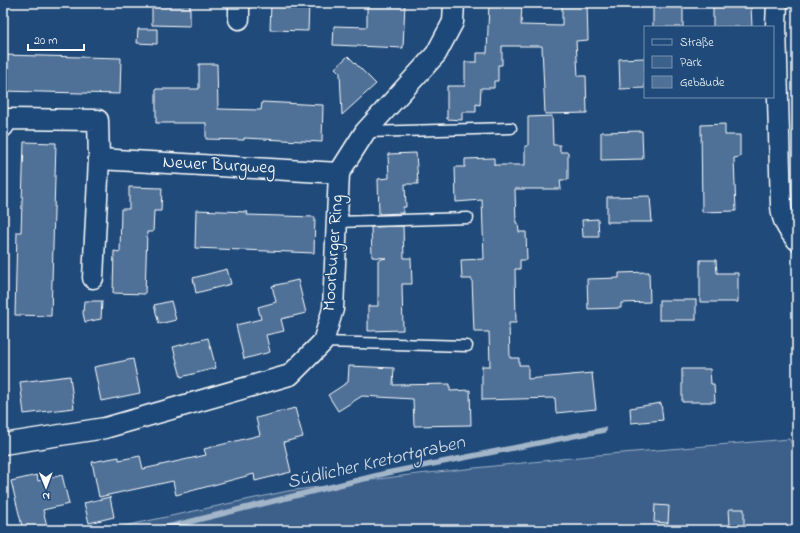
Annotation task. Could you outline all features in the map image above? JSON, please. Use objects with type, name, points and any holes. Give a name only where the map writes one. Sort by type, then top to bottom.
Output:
[{"type":"street","name":"Moorburger Ring","points":[[3,444],[105,428],[290,375],[323,342],[333,309],[339,172],[365,132],[436,54],[453,22],[454,3]]},
{"type":"street","points":[[777,3],[780,206],[784,221],[797,240]]},
{"type":"street","points":[[3,127],[8,119],[98,120],[99,159],[93,278]]},
{"type":"street","name":"Neuer Burgweg","points":[[99,159],[339,172]]},
{"type":"lane","points":[[365,132],[511,128]]},
{"type":"lane","points":[[337,222],[468,218]]},
{"type":"lane","points":[[323,342],[467,346]]},
{"type":"green space","points":[[789,439],[797,452],[797,530],[105,530],[288,491],[409,475],[598,455]]},
{"type":"building","points":[[152,3],[190,3],[190,26],[152,25]]},
{"type":"building","points":[[271,3],[309,3],[308,31],[270,30]]},
{"type":"building","points":[[367,3],[405,3],[403,48],[333,45],[334,26],[367,27]]},
{"type":"building","points":[[489,3],[522,3],[521,25],[562,26],[562,3],[587,3],[588,40],[576,41],[578,76],[586,76],[587,113],[545,114],[542,46],[502,46],[502,65],[498,65],[498,81],[494,81],[494,88],[481,88],[480,105],[476,104],[476,112],[462,112],[462,120],[447,119],[447,86],[465,86],[465,62],[477,62],[477,53],[487,53]]},
{"type":"building","points":[[653,5],[683,5],[683,26],[653,26]]},
{"type":"building","points":[[751,6],[752,26],[713,26],[713,7]]},
{"type":"building","points":[[138,29],[157,29],[157,44],[137,43]]},
{"type":"building","points":[[3,55],[121,58],[120,94],[3,91]]},
{"type":"building","points":[[348,56],[376,84],[342,115],[340,73],[335,68]]},
{"type":"building","points":[[644,58],[644,88],[620,89],[619,59]]},
{"type":"building","points":[[199,64],[217,64],[218,109],[261,110],[262,102],[323,105],[322,142],[244,138],[244,140],[206,139],[206,123],[156,123],[156,89],[199,89]]},
{"type":"building","points":[[552,116],[553,145],[560,145],[560,152],[568,152],[568,180],[560,180],[561,189],[515,189],[516,223],[518,223],[519,232],[526,232],[527,260],[520,260],[520,269],[515,269],[516,323],[509,323],[510,358],[519,358],[519,365],[528,365],[528,379],[592,373],[596,409],[556,413],[555,398],[482,400],[482,366],[490,366],[489,332],[474,332],[472,279],[462,279],[461,260],[484,259],[482,200],[456,202],[455,167],[465,167],[465,159],[494,158],[494,165],[525,165],[525,146],[528,146],[528,117]]},
{"type":"building","points":[[725,124],[725,135],[740,135],[740,157],[734,158],[736,211],[702,212],[701,125]]},
{"type":"building","points":[[642,131],[643,159],[601,160],[601,132]]},
{"type":"building","points":[[24,142],[56,143],[51,316],[15,315],[17,232],[21,232]]},
{"type":"building","points":[[416,153],[418,184],[405,184],[406,207],[403,207],[403,213],[379,214],[378,179],[389,178],[388,154]]},
{"type":"building","points":[[129,187],[162,188],[161,211],[154,211],[153,232],[147,232],[145,294],[113,293],[114,251],[120,252],[121,209],[129,209]]},
{"type":"building","points":[[650,196],[652,222],[607,222],[607,197]]},
{"type":"building","points":[[196,210],[248,212],[247,215],[315,217],[314,253],[195,248]]},
{"type":"building","points":[[598,219],[599,237],[583,237],[582,220]]},
{"type":"building","points":[[403,226],[404,258],[411,258],[412,284],[402,284],[403,330],[368,331],[368,306],[378,306],[378,260],[386,258],[372,257],[371,227]]},
{"type":"building","points":[[700,260],[716,260],[717,273],[738,273],[738,302],[700,302]]},
{"type":"building","points":[[227,269],[231,284],[196,293],[193,278]]},
{"type":"building","points":[[649,272],[650,302],[621,303],[621,308],[588,309],[587,279],[619,278],[619,273]]},
{"type":"building","points":[[298,280],[306,313],[281,319],[284,331],[266,335],[270,352],[244,359],[236,325],[261,319],[258,307],[276,302],[272,286]]},
{"type":"building","points":[[659,300],[696,300],[696,320],[659,320]]},
{"type":"building","points":[[84,301],[102,301],[101,319],[85,322],[83,313]]},
{"type":"building","points":[[171,301],[176,320],[159,324],[154,305]]},
{"type":"building","points":[[208,338],[216,368],[181,377],[173,347]]},
{"type":"building","points":[[133,359],[140,393],[101,401],[94,367]]},
{"type":"building","points":[[349,366],[394,368],[393,385],[450,384],[450,391],[470,390],[471,425],[414,426],[413,399],[362,396],[338,411],[328,395],[348,382]]},
{"type":"building","points":[[682,369],[710,369],[711,384],[714,384],[715,402],[682,402]]},
{"type":"building","points":[[70,376],[74,408],[24,414],[20,382]]},
{"type":"building","points":[[661,403],[663,420],[631,423],[630,408]]},
{"type":"building","points":[[295,408],[303,437],[284,442],[291,472],[255,481],[254,474],[176,495],[173,481],[99,497],[92,462],[119,457],[119,460],[140,456],[143,469],[206,455],[204,449],[260,435],[256,418]]},
{"type":"building","points":[[37,475],[38,481],[62,475],[69,504],[43,510],[48,530],[23,530],[11,481]]},
{"type":"building","points":[[110,497],[114,517],[89,523],[84,503]]},
{"type":"building","points":[[655,505],[669,506],[668,523],[654,522]]},
{"type":"building","points":[[729,509],[744,509],[744,526],[730,526]]},
{"type":"waterway","name":"Südlicher Kretortgraben","points":[[156,530],[387,473],[604,430]]}]
